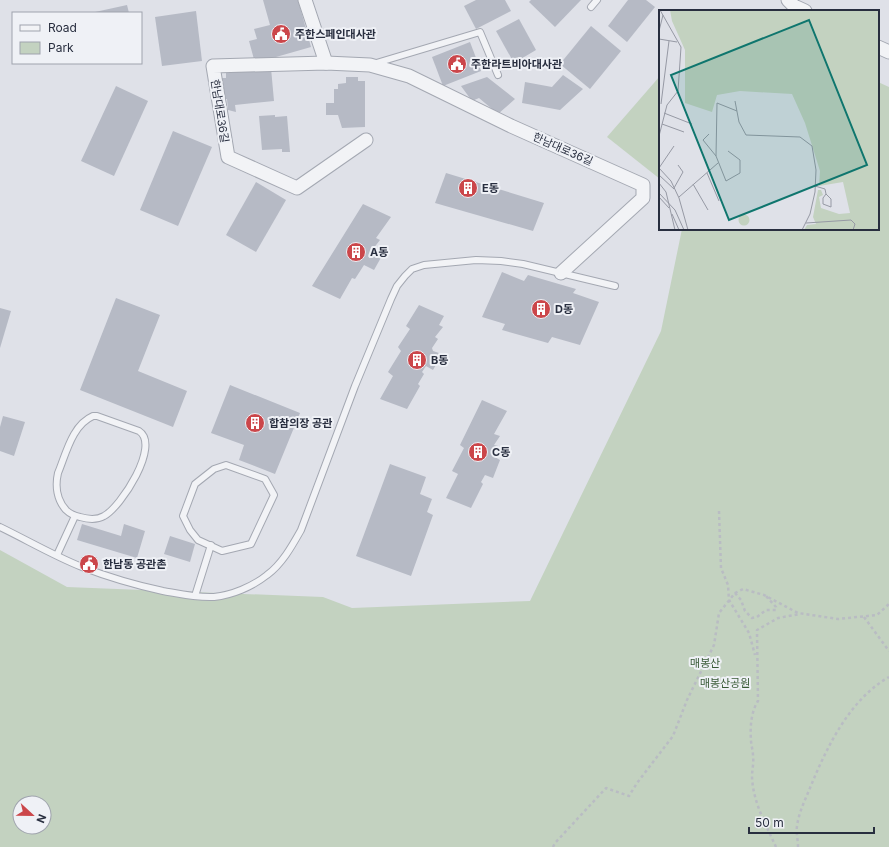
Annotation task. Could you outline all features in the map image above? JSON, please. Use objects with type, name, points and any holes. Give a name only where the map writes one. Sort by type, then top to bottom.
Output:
[{"type":"street","points":[[305,0],[326,63]]},
{"type":"street","points":[[788,0],[794,6],[803,10]]},
{"type":"street","points":[[879,47],[889,52]]},
{"type":"street","name":"한남대로36길","points":[[366,140],[297,188],[228,157],[213,66],[326,63],[370,65],[409,76],[512,126],[642,185],[643,198],[561,272]]},
{"type":"lane","points":[[591,7],[597,0]]},
{"type":"lane","name":"한남대로36길","points":[[370,65],[480,32],[498,75]]},
{"type":"lane","points":[[0,527],[81,566],[132,584],[195,596],[212,597],[227,595],[254,584],[267,575],[289,551],[301,530],[355,386],[391,299],[397,286],[408,272],[424,265],[476,260],[508,262],[561,272],[615,286]]},
{"type":"lane","points":[[93,416],[97,416],[143,434],[145,439],[145,447],[142,461],[131,486],[112,510],[104,516],[95,519],[76,516],[68,512],[62,504],[56,487],[56,480],[70,443],[81,424],[93,416]]},
{"type":"lane","points":[[226,464],[265,479],[274,495],[251,544],[222,551],[210,545],[198,540],[190,530],[184,516],[195,484],[214,469],[226,464]]},
{"type":"lane","points":[[57,555],[76,516]]},
{"type":"lane","points":[[195,596],[210,545]]},
{"type":"path","points":[[719,511],[721,568],[728,586],[729,600],[749,633],[756,659]]},
{"type":"path","points":[[554,847],[555,843],[606,788],[630,796],[637,783],[673,736],[687,700],[714,645],[720,613],[735,593],[743,589],[764,595],[800,614]]},
{"type":"path","points":[[735,593],[741,600],[744,611],[752,618],[757,617],[766,610],[776,610],[776,607],[764,595]]},
{"type":"path","points":[[776,847],[757,803],[752,778],[752,716],[758,701],[756,659],[757,630],[778,618],[800,614],[838,619],[877,615],[889,604]]},
{"type":"path","points":[[864,617],[889,651]]},
{"type":"path","points":[[798,847],[797,827],[802,808],[818,770],[838,730],[856,704],[882,681],[889,677]]},
{"type":"green space","points":[[659,77],[659,178],[607,137]]},
{"type":"green space","name":"매봉산","points":[[879,82],[889,87],[889,847],[0,847],[0,550],[67,587],[323,597],[352,608],[530,601],[661,331],[682,230],[879,230]]},
{"type":"building","name":"주한스페인대사관","points":[[263,0],[298,0],[311,47],[255,63],[249,41],[257,39],[254,29],[270,25]]},
{"type":"building","points":[[476,0],[505,0],[511,11],[476,29],[464,6]]},
{"type":"building","points":[[531,0],[581,0],[555,27],[529,2]]},
{"type":"building","points":[[628,0],[646,0],[655,7],[627,42],[608,26]]},
{"type":"building","points":[[127,5],[129,12],[95,12]]},
{"type":"building","points":[[196,11],[202,61],[162,66],[155,17]]},
{"type":"building","points":[[519,19],[536,50],[514,63],[496,31]]},
{"type":"building","points":[[591,26],[621,51],[590,89],[560,64]]},
{"type":"building","name":"주한라트비아대사관","points":[[470,42],[481,71],[443,86],[432,57]]},
{"type":"building","points":[[271,68],[274,101],[235,105],[236,112],[228,110],[227,99],[224,99],[221,78],[226,78],[226,73]]},
{"type":"building","points":[[563,75],[583,89],[560,110],[522,103],[525,82],[552,87]]},
{"type":"building","points":[[346,77],[358,77],[358,81],[365,81],[365,127],[342,128],[338,115],[326,115],[326,103],[334,103],[334,89],[338,89],[338,84],[346,83]]},
{"type":"building","points":[[487,77],[515,99],[498,114],[479,98],[472,101],[461,86]]},
{"type":"building","points":[[116,86],[148,101],[114,176],[81,161]]},
{"type":"building","points":[[275,115],[275,117],[287,116],[290,152],[282,152],[282,149],[262,150],[259,116]]},
{"type":"building","points":[[173,131],[212,147],[178,226],[140,210]]},
{"type":"building","name":"E동","points":[[446,173],[544,203],[533,231],[435,203]]},
{"type":"building","points":[[256,182],[286,200],[256,252],[226,235]]},
{"type":"building","name":"A동","points":[[363,204],[391,217],[376,238],[380,240],[373,249],[383,254],[374,270],[364,265],[355,279],[352,278],[340,299],[312,286]]},
{"type":"building","name":"D동","points":[[502,272],[524,281],[528,275],[576,289],[573,293],[599,302],[580,345],[552,337],[548,343],[502,330],[505,324],[482,317]]},
{"type":"building","points":[[116,298],[160,315],[138,371],[187,391],[173,427],[80,390]]},
{"type":"building","name":"B동","points":[[419,305],[444,316],[439,325],[443,327],[435,337],[438,339],[432,348],[433,351],[442,354],[433,370],[426,366],[422,372],[424,374],[418,384],[420,386],[407,409],[380,399],[393,376],[388,372],[401,351],[398,347],[410,329],[406,326]]},
{"type":"building","points":[[0,308],[11,311],[0,348]]},
{"type":"building","name":"합참의장 공관","points":[[230,385],[300,413],[275,474],[239,460],[244,445],[211,433]]},
{"type":"building","name":"C동","points":[[482,400],[507,411],[494,434],[500,436],[494,445],[498,446],[493,456],[500,460],[493,478],[485,475],[481,482],[483,484],[471,508],[446,498],[458,474],[452,471],[464,448],[460,445]]},
{"type":"building","points":[[3,416],[25,422],[14,456],[0,451],[0,427]]},
{"type":"building","points":[[390,464],[426,477],[420,494],[432,499],[427,512],[433,515],[411,576],[356,556]]},
{"type":"building","points":[[82,524],[121,536],[124,524],[145,531],[137,558],[77,540]]},
{"type":"building","points":[[170,536],[195,544],[190,562],[164,554]]},
{"type":"place","name":"주한스페인대사관","points":[[281,34]]},
{"type":"place","name":"주한라트비아대사관","points":[[457,64]]},
{"type":"place","name":"E동","points":[[468,188]]},
{"type":"place","name":"A동","points":[[356,252]]},
{"type":"place","name":"D동","points":[[541,309]]},
{"type":"place","name":"B동","points":[[417,360]]},
{"type":"place","name":"합참의장 공관","points":[[255,423]]},
{"type":"place","name":"C동","points":[[478,452]]},
{"type":"place","name":"한남동 공관촌","points":[[89,564]]},
{"type":"park label","name":"매봉산공원","points":[[725,683]]}]
